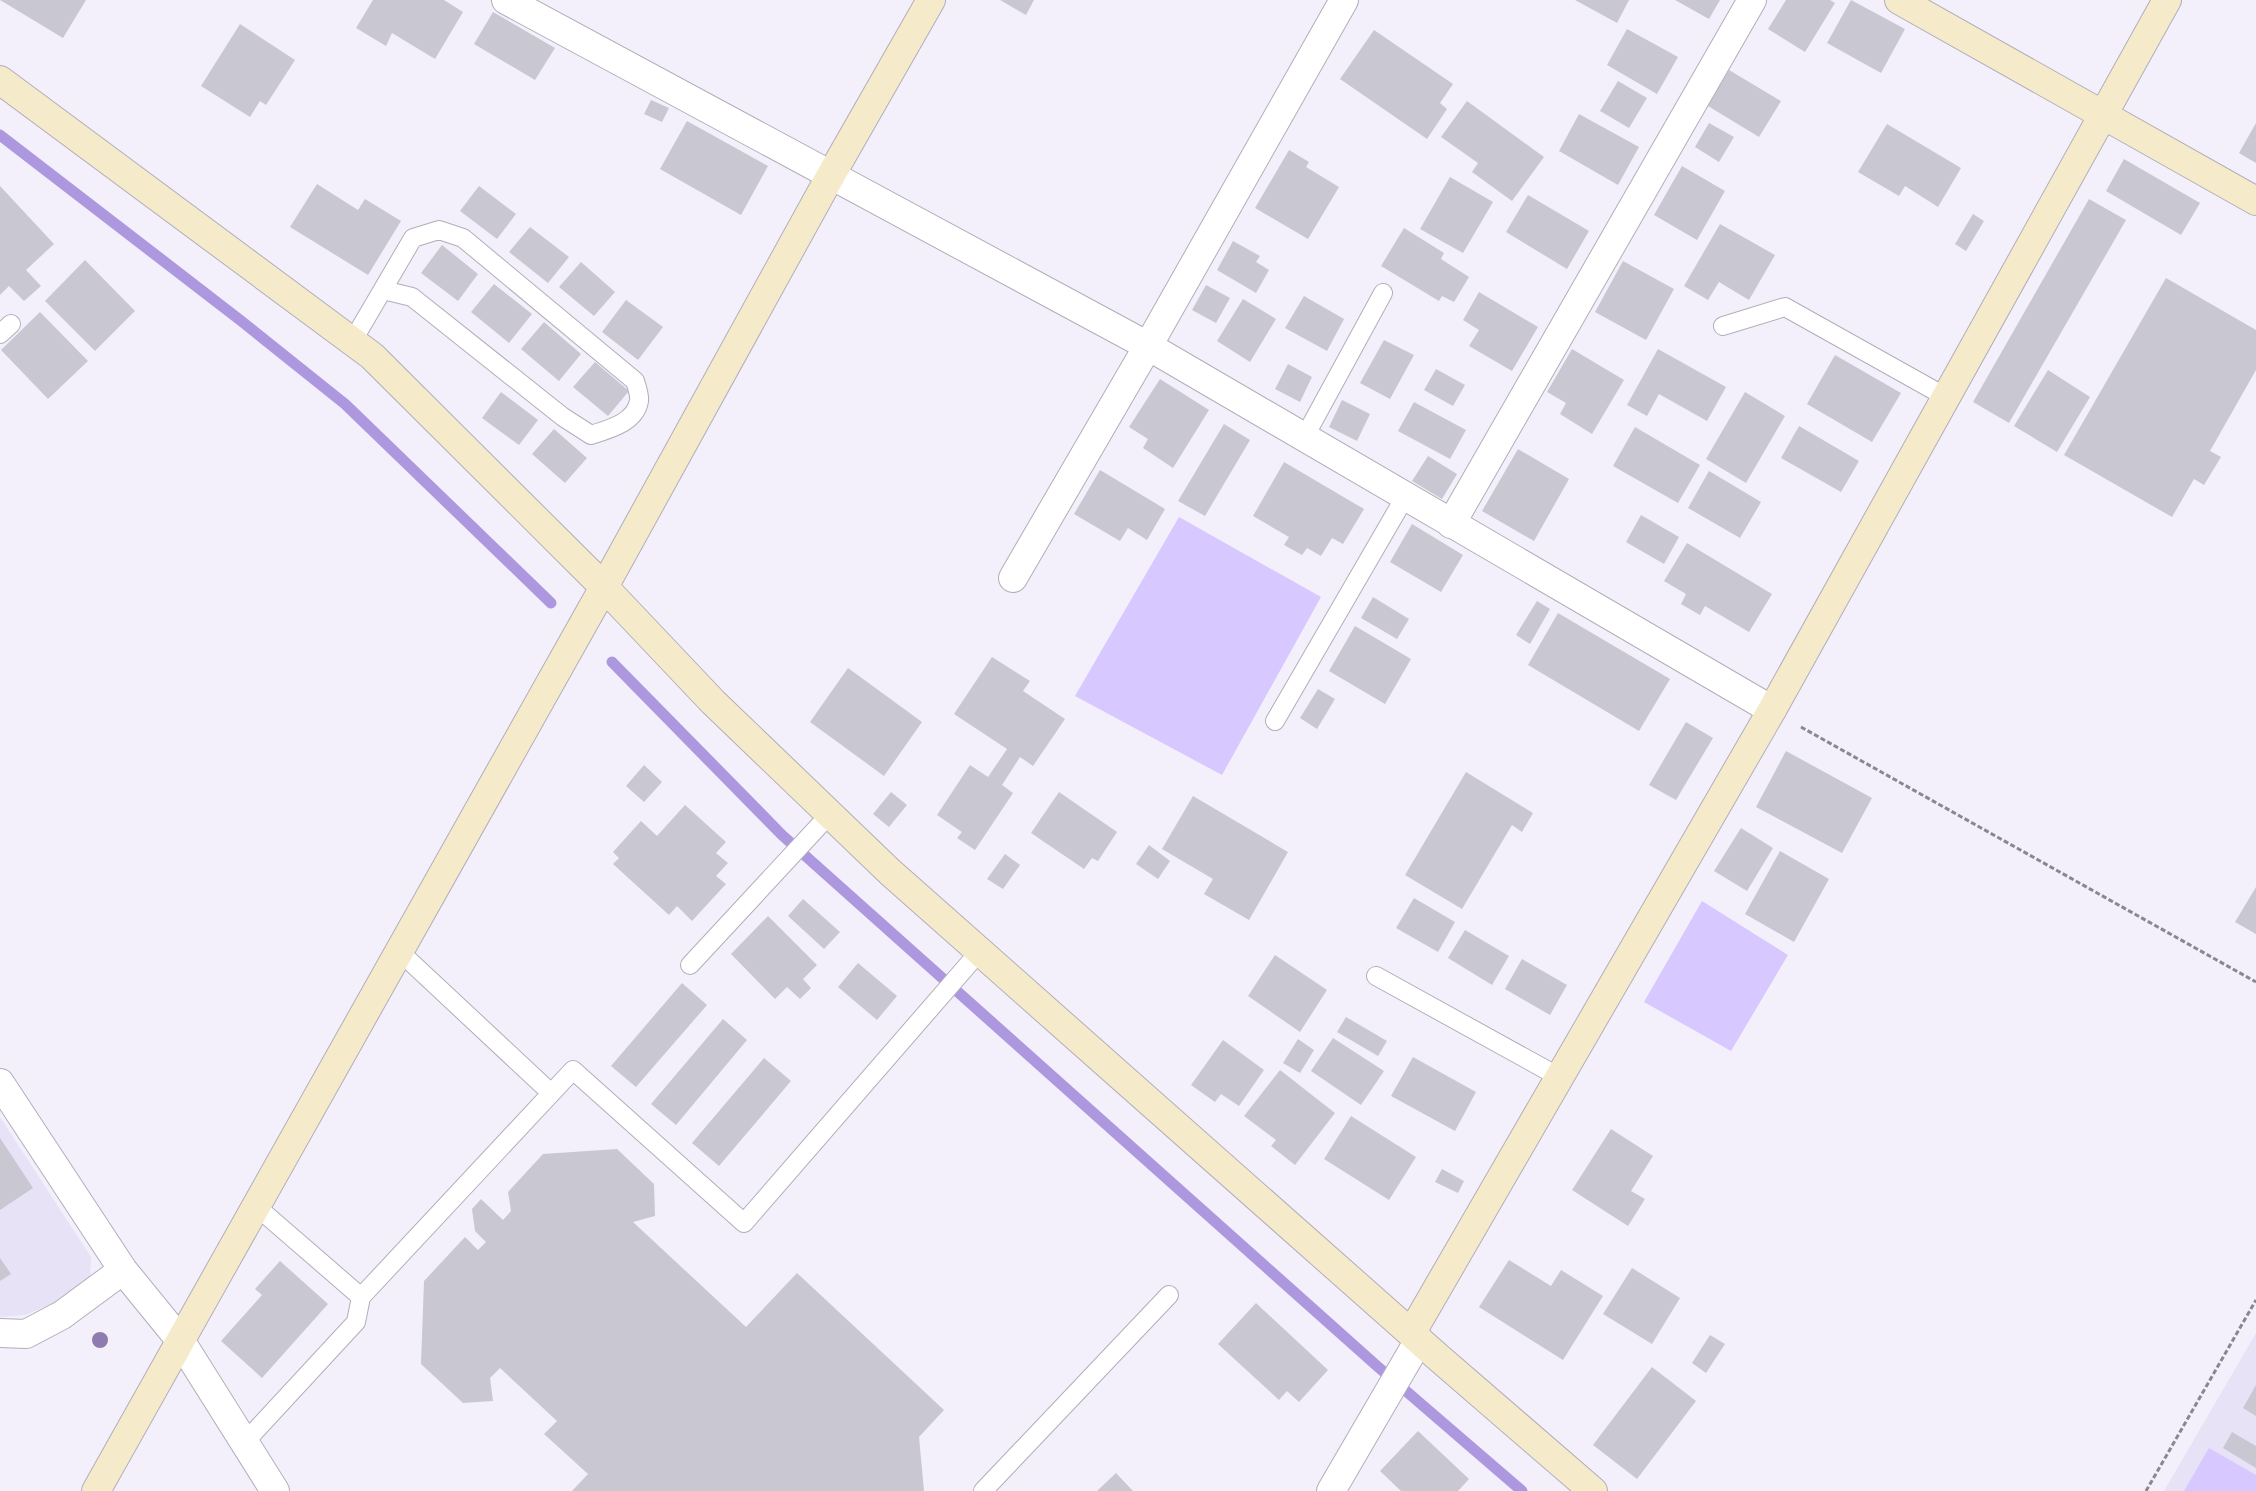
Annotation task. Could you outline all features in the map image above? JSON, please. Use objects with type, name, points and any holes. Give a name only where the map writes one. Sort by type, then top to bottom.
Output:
[{"type":"street","points":[[506,0],[549,10],[831,175],[1148,346],[1772,710]]},
{"type":"street","points":[[96,1491],[604,587],[831,175],[931,0]]},
{"type":"street","points":[[1013,578],[1148,346],[1344,0]]},
{"type":"street","points":[[1451,524],[1752,0]]},
{"type":"street","points":[[1899,0],[2256,201]]},
{"type":"street","points":[[1331,1491],[1403,1370],[1416,1336],[1772,710],[2168,0]]},
{"type":"street","points":[[0,80],[372,356],[604,587],[713,702],[890,872],[1593,1491]]},
{"type":"street","points":[[0,1083],[122,1270],[180,1340],[275,1491]]},
{"type":"street","points":[[0,1333],[26,1334],[62,1315],[122,1270]]},
{"type":"lane","points":[[352,342],[382,290],[413,238],[439,230],[463,238],[636,382],[639,401],[632,417],[612,428],[592,435],[563,417],[412,297],[382,290]]},
{"type":"lane","points":[[1304,438],[1383,293]]},
{"type":"lane","points":[[1723,326],[1785,307],[1946,397]]},
{"type":"lane","points":[[1275,721],[1405,497]]},
{"type":"lane","points":[[690,965],[830,814]]},
{"type":"lane","points":[[399,951],[551,1093]]},
{"type":"lane","points":[[244,1442],[356,1322],[361,1297],[573,1070],[744,1223],[980,952]]},
{"type":"lane","points":[[1376,976],[1561,1078]]},
{"type":"lane","points":[[256,1206],[361,1297]]},
{"type":"lane","points":[[983,1491],[1169,1295]]},
{"type":"path","points":[[1772,710],[2256,982]]},
{"type":"path","points":[[2146,1491],[2256,1300]]},
{"type":"shaded area","points":[[1179,517],[1321,597],[1222,775],[1075,696]]},
{"type":"shaded area","points":[[1702,901],[1788,955],[1731,1051],[1644,1002]]},
{"type":"shaded area","points":[[0,1117],[91,1257],[90,1281],[59,1301],[25,1315],[0,1317]]},
{"type":"shaded area","points":[[2256,1333],[2256,1491],[2164,1491]]},
{"type":"shaded area","points":[[2209,1448],[2256,1475],[2256,1491],[2184,1491]]},
{"type":"building","points":[[0,0],[86,0],[63,38]]},
{"type":"building","points":[[373,0],[444,0],[463,12],[435,59],[392,33],[386,46],[356,28]]},
{"type":"building","points":[[1000,0],[1034,0],[1026,15]]},
{"type":"building","points":[[1575,0],[1629,0],[1617,23]]},
{"type":"building","points":[[1675,0],[1720,0],[1709,19]]},
{"type":"building","points":[[1786,0],[1830,0],[1835,3],[1805,52],[1768,29]]},
{"type":"building","points":[[1851,0],[1905,29],[1881,73],[1827,43]]},
{"type":"building","points":[[493,12],[555,48],[535,80],[474,44]]},
{"type":"building","points":[[240,24],[295,60],[266,105],[260,101],[250,117],[201,86]]},
{"type":"building","points":[[1627,29],[1678,57],[1657,94],[1607,65]]},
{"type":"building","points":[[1374,30],[1453,84],[1440,103],[1447,109],[1427,139],[1340,79]]},
{"type":"building","points":[[1729,70],[1781,101],[1759,137],[1708,106]]},
{"type":"building","points":[[1618,81],[1647,98],[1629,128],[1600,111]]},
{"type":"building","points":[[651,100],[669,108],[662,122],[644,114]]},
{"type":"building","points":[[1467,101],[1544,157],[1512,201],[1472,172],[1478,163],[1441,137]]},
{"type":"building","points":[[1579,114],[1639,147],[1618,185],[1559,151]]},
{"type":"building","points":[[687,121],[768,166],[741,215],[660,169]]},
{"type":"building","points":[[1709,123],[1734,137],[1719,162],[1695,147]]},
{"type":"building","points":[[2256,123],[2256,163],[2239,153]]},
{"type":"building","points":[[1887,124],[1961,168],[1938,207],[1905,186],[1899,196],[1858,172]]},
{"type":"building","points":[[1289,150],[1309,162],[1306,167],[1339,187],[1308,239],[1255,208]]},
{"type":"building","points":[[2124,159],[2200,203],[2181,235],[2106,191]]},
{"type":"building","points":[[1682,166],[1725,191],[1697,240],[1654,215]]},
{"type":"building","points":[[1450,177],[1493,202],[1463,253],[1420,229]]},
{"type":"building","points":[[317,184],[358,210],[365,199],[401,221],[368,275],[290,227]]},
{"type":"building","points":[[0,186],[54,244],[26,270],[41,286],[24,301],[9,286],[0,295]]},
{"type":"building","points":[[479,186],[516,214],[497,239],[460,211]]},
{"type":"building","points":[[1528,195],[1589,231],[1567,269],[1506,232]]},
{"type":"building","points":[[2089,199],[2126,220],[2009,423],[1973,402]]},
{"type":"building","points":[[1973,214],[1984,221],[1966,251],[1955,244]]},
{"type":"building","points":[[1720,224],[1775,255],[1749,300],[1719,282],[1708,300],[1684,286]]},
{"type":"building","points":[[530,227],[569,257],[548,283],[509,252]]},
{"type":"building","points":[[1404,228],[1444,253],[1441,259],[1469,277],[1454,302],[1442,296],[1439,301],[1381,266]]},
{"type":"building","points":[[1233,241],[1260,256],[1256,262],[1269,270],[1256,293],[1217,270]]},
{"type":"building","points":[[442,245],[478,274],[458,301],[421,273]]},
{"type":"building","points":[[85,260],[135,311],[95,351],[45,301]]},
{"type":"building","points":[[1623,261],[1674,289],[1646,340],[1595,312]]},
{"type":"building","points":[[581,262],[615,292],[594,316],[559,287]]},
{"type":"building","points":[[2166,278],[2256,330],[2256,370],[2210,451],[2221,457],[2204,485],[2194,479],[2172,517],[2064,455]]},
{"type":"building","points":[[494,284],[532,314],[509,343],[471,312]]},
{"type":"building","points":[[1206,285],[1230,298],[1216,323],[1192,310]]},
{"type":"building","points":[[1479,292],[1538,327],[1512,371],[1469,346],[1479,330],[1463,320]]},
{"type":"building","points":[[1304,296],[1344,319],[1327,351],[1285,328]]},
{"type":"building","points":[[1243,299],[1276,319],[1250,362],[1217,341]]},
{"type":"building","points":[[626,300],[663,327],[638,360],[602,332]]},
{"type":"building","points":[[40,312],[88,361],[48,399],[1,350]]},
{"type":"building","points":[[544,322],[581,354],[559,381],[521,349]]},
{"type":"building","points":[[1384,340],[1414,355],[1390,399],[1360,383]]},
{"type":"building","points":[[1572,349],[1624,380],[1592,434],[1560,414],[1566,403],[1547,392]]},
{"type":"building","points":[[1658,349],[1726,387],[1707,421],[1659,394],[1647,416],[1627,405]]},
{"type":"building","points":[[1835,355],[1901,393],[1872,442],[1807,404]]},
{"type":"building","points":[[595,362],[629,391],[608,416],[573,387]]},
{"type":"building","points":[[1288,364],[1312,377],[1300,402],[1275,389]]},
{"type":"building","points":[[1436,369],[1465,385],[1453,406],[1424,390]]},
{"type":"building","points":[[2048,370],[2090,397],[2057,452],[2014,426]]},
{"type":"building","points":[[1160,379],[1209,410],[1173,468],[1143,448],[1148,439],[1129,427]]},
{"type":"building","points":[[501,392],[538,420],[519,445],[482,418]]},
{"type":"building","points":[[1745,392],[1785,416],[1746,483],[1706,459]]},
{"type":"building","points":[[1342,400],[1370,414],[1357,441],[1329,427]]},
{"type":"building","points":[[1414,402],[1466,430],[1450,459],[1398,431]]},
{"type":"building","points":[[1224,424],[1250,440],[1205,516],[1178,501]]},
{"type":"building","points":[[1799,426],[1859,461],[1841,492],[1781,458]]},
{"type":"building","points":[[1635,427],[1700,465],[1678,503],[1613,466]]},
{"type":"building","points":[[554,429],[587,458],[565,483],[532,454]]},
{"type":"building","points":[[1518,449],[1569,479],[1534,541],[1482,511]]},
{"type":"building","points":[[1428,456],[1457,474],[1442,499],[1412,481]]},
{"type":"building","points":[[1284,462],[1364,509],[1343,544],[1332,538],[1321,556],[1307,548],[1302,555],[1284,545],[1289,537],[1253,516]]},
{"type":"building","points":[[1100,470],[1165,509],[1147,540],[1128,528],[1120,541],[1074,514]]},
{"type":"building","points":[[1709,471],[1761,502],[1740,538],[1688,508]]},
{"type":"building","points":[[1641,515],[1679,537],[1664,564],[1626,542]]},
{"type":"building","points":[[1412,524],[1463,555],[1441,592],[1390,562]]},
{"type":"building","points":[[1687,543],[1772,594],[1749,632],[1705,606],[1700,615],[1681,604],[1686,594],[1664,581]]},
{"type":"building","points":[[1373,597],[1409,619],[1397,639],[1361,618]]},
{"type":"building","points":[[1537,601],[1550,609],[1530,644],[1516,635]]},
{"type":"building","points":[[1558,613],[1670,679],[1639,731],[1528,665]]},
{"type":"building","points":[[1355,626],[1411,659],[1385,704],[1329,671]]},
{"type":"building","points":[[992,657],[1030,681],[1023,691],[1065,719],[1033,766],[1020,757],[1002,785],[1013,793],[975,850],[957,838],[962,832],[937,815],[970,765],[988,777],[1007,749],[954,714]]},
{"type":"building","points":[[848,668],[922,722],[884,776],[810,722]]},
{"type":"building","points":[[1318,689],[1335,699],[1317,729],[1300,718]]},
{"type":"building","points":[[1686,722],[1713,738],[1676,800],[1649,785]]},
{"type":"building","points":[[1786,751],[1872,798],[1842,853],[1756,807]]},
{"type":"building","points":[[644,765],[662,782],[644,802],[626,786]]},
{"type":"building","points":[[1466,772],[1533,813],[1522,832],[1512,825],[1462,909],[1405,875]]},
{"type":"building","points":[[891,792],[907,805],[889,827],[873,814]]},
{"type":"building","points":[[1059,792],[1117,832],[1098,861],[1092,858],[1084,869],[1031,833]]},
{"type":"building","points":[[1193,796],[1288,852],[1249,920],[1204,894],[1213,879],[1162,849]]},
{"type":"building","points":[[685,805],[726,842],[716,853],[728,863],[716,876],[726,884],[692,921],[677,906],[669,915],[613,864],[619,858],[613,852],[641,821],[657,836]]},
{"type":"building","points":[[1741,828],[1773,848],[1747,891],[1714,871]]},
{"type":"building","points":[[1149,845],[1170,861],[1158,879],[1136,864]]},
{"type":"building","points":[[1780,851],[1829,879],[1794,942],[1745,914]]},
{"type":"building","points":[[1005,854],[1020,865],[1003,889],[987,879]]},
{"type":"building","points":[[2256,887],[2256,934],[2235,922]]},
{"type":"building","points":[[1414,898],[1455,922],[1438,952],[1396,928]]},
{"type":"building","points":[[803,899],[840,932],[824,949],[788,916]]},
{"type":"building","points":[[768,916],[817,965],[803,979],[811,988],[800,999],[787,987],[775,999],[731,954]]},
{"type":"building","points":[[1465,930],[1509,956],[1492,985],[1448,958]]},
{"type":"building","points":[[1275,955],[1327,990],[1300,1032],[1248,996]]},
{"type":"building","points":[[1522,959],[1567,985],[1550,1015],[1505,989]]},
{"type":"building","points":[[858,963],[897,996],[877,1020],[838,987]]},
{"type":"building","points":[[682,983],[707,1005],[636,1087],[611,1066]]},
{"type":"building","points":[[1346,1017],[1387,1041],[1378,1056],[1337,1032]]},
{"type":"building","points":[[723,1019],[747,1040],[676,1125],[651,1104]]},
{"type":"building","points":[[1333,1038],[1384,1071],[1361,1105],[1311,1071]]},
{"type":"building","points":[[1298,1039],[1314,1050],[1300,1073],[1283,1063]]},
{"type":"building","points":[[1223,1040],[1264,1070],[1239,1106],[1221,1094],[1215,1102],[1191,1085]]},
{"type":"building","points":[[1413,1057],[1476,1092],[1455,1131],[1391,1096]]},
{"type":"building","points":[[764,1058],[791,1081],[719,1166],[692,1143]]},
{"type":"building","points":[[1280,1070],[1335,1113],[1295,1165],[1271,1146],[1276,1140],[1244,1116]]},
{"type":"building","points":[[1351,1116],[1416,1157],[1389,1200],[1324,1159]]},
{"type":"building","points":[[1611,1129],[1653,1156],[1631,1191],[1645,1199],[1628,1226],[1572,1190]]},
{"type":"building","points":[[0,1138],[33,1188],[0,1210]]},
{"type":"building","points":[[617,1149],[654,1184],[655,1216],[633,1222],[746,1327],[797,1273],[944,1410],[919,1437],[924,1491],[572,1491],[588,1474],[544,1434],[557,1421],[500,1368],[490,1378],[493,1401],[463,1403],[421,1364],[424,1281],[465,1237],[478,1250],[486,1242],[475,1231],[472,1209],[481,1199],[503,1220],[511,1211],[508,1192],[543,1154]]},
{"type":"building","points":[[1442,1169],[1464,1181],[1458,1193],[1435,1182]]},
{"type":"building","points":[[0,1258],[11,1274],[0,1281]]},
{"type":"building","points":[[1509,1260],[1551,1286],[1561,1270],[1603,1296],[1563,1360],[1479,1307]]},
{"type":"building","points":[[280,1261],[328,1304],[262,1378],[221,1341],[262,1295],[255,1289]]},
{"type":"building","points":[[1632,1268],[1680,1298],[1652,1344],[1603,1314]]},
{"type":"building","points":[[1256,1303],[1328,1370],[1299,1402],[1287,1391],[1279,1400],[1218,1344]]},
{"type":"building","points":[[1710,1335],[1725,1344],[1706,1373],[1692,1363]]},
{"type":"building","points":[[1652,1367],[1696,1401],[1637,1479],[1593,1445]]},
{"type":"building","points":[[2256,1385],[2256,1416],[2243,1408]]},
{"type":"building","points":[[1418,1431],[1469,1479],[1458,1491],[1401,1491],[1380,1471]]},
{"type":"building","points":[[2232,1432],[2256,1446],[2256,1468],[2223,1448]]},
{"type":"building","points":[[1116,1473],[1133,1491],[1097,1491]]},
{"type":"waterway","points":[[0,135],[240,320],[345,404],[551,603]]},
{"type":"waterway","points":[[612,662],[782,835],[1377,1366],[1522,1491]]}]
